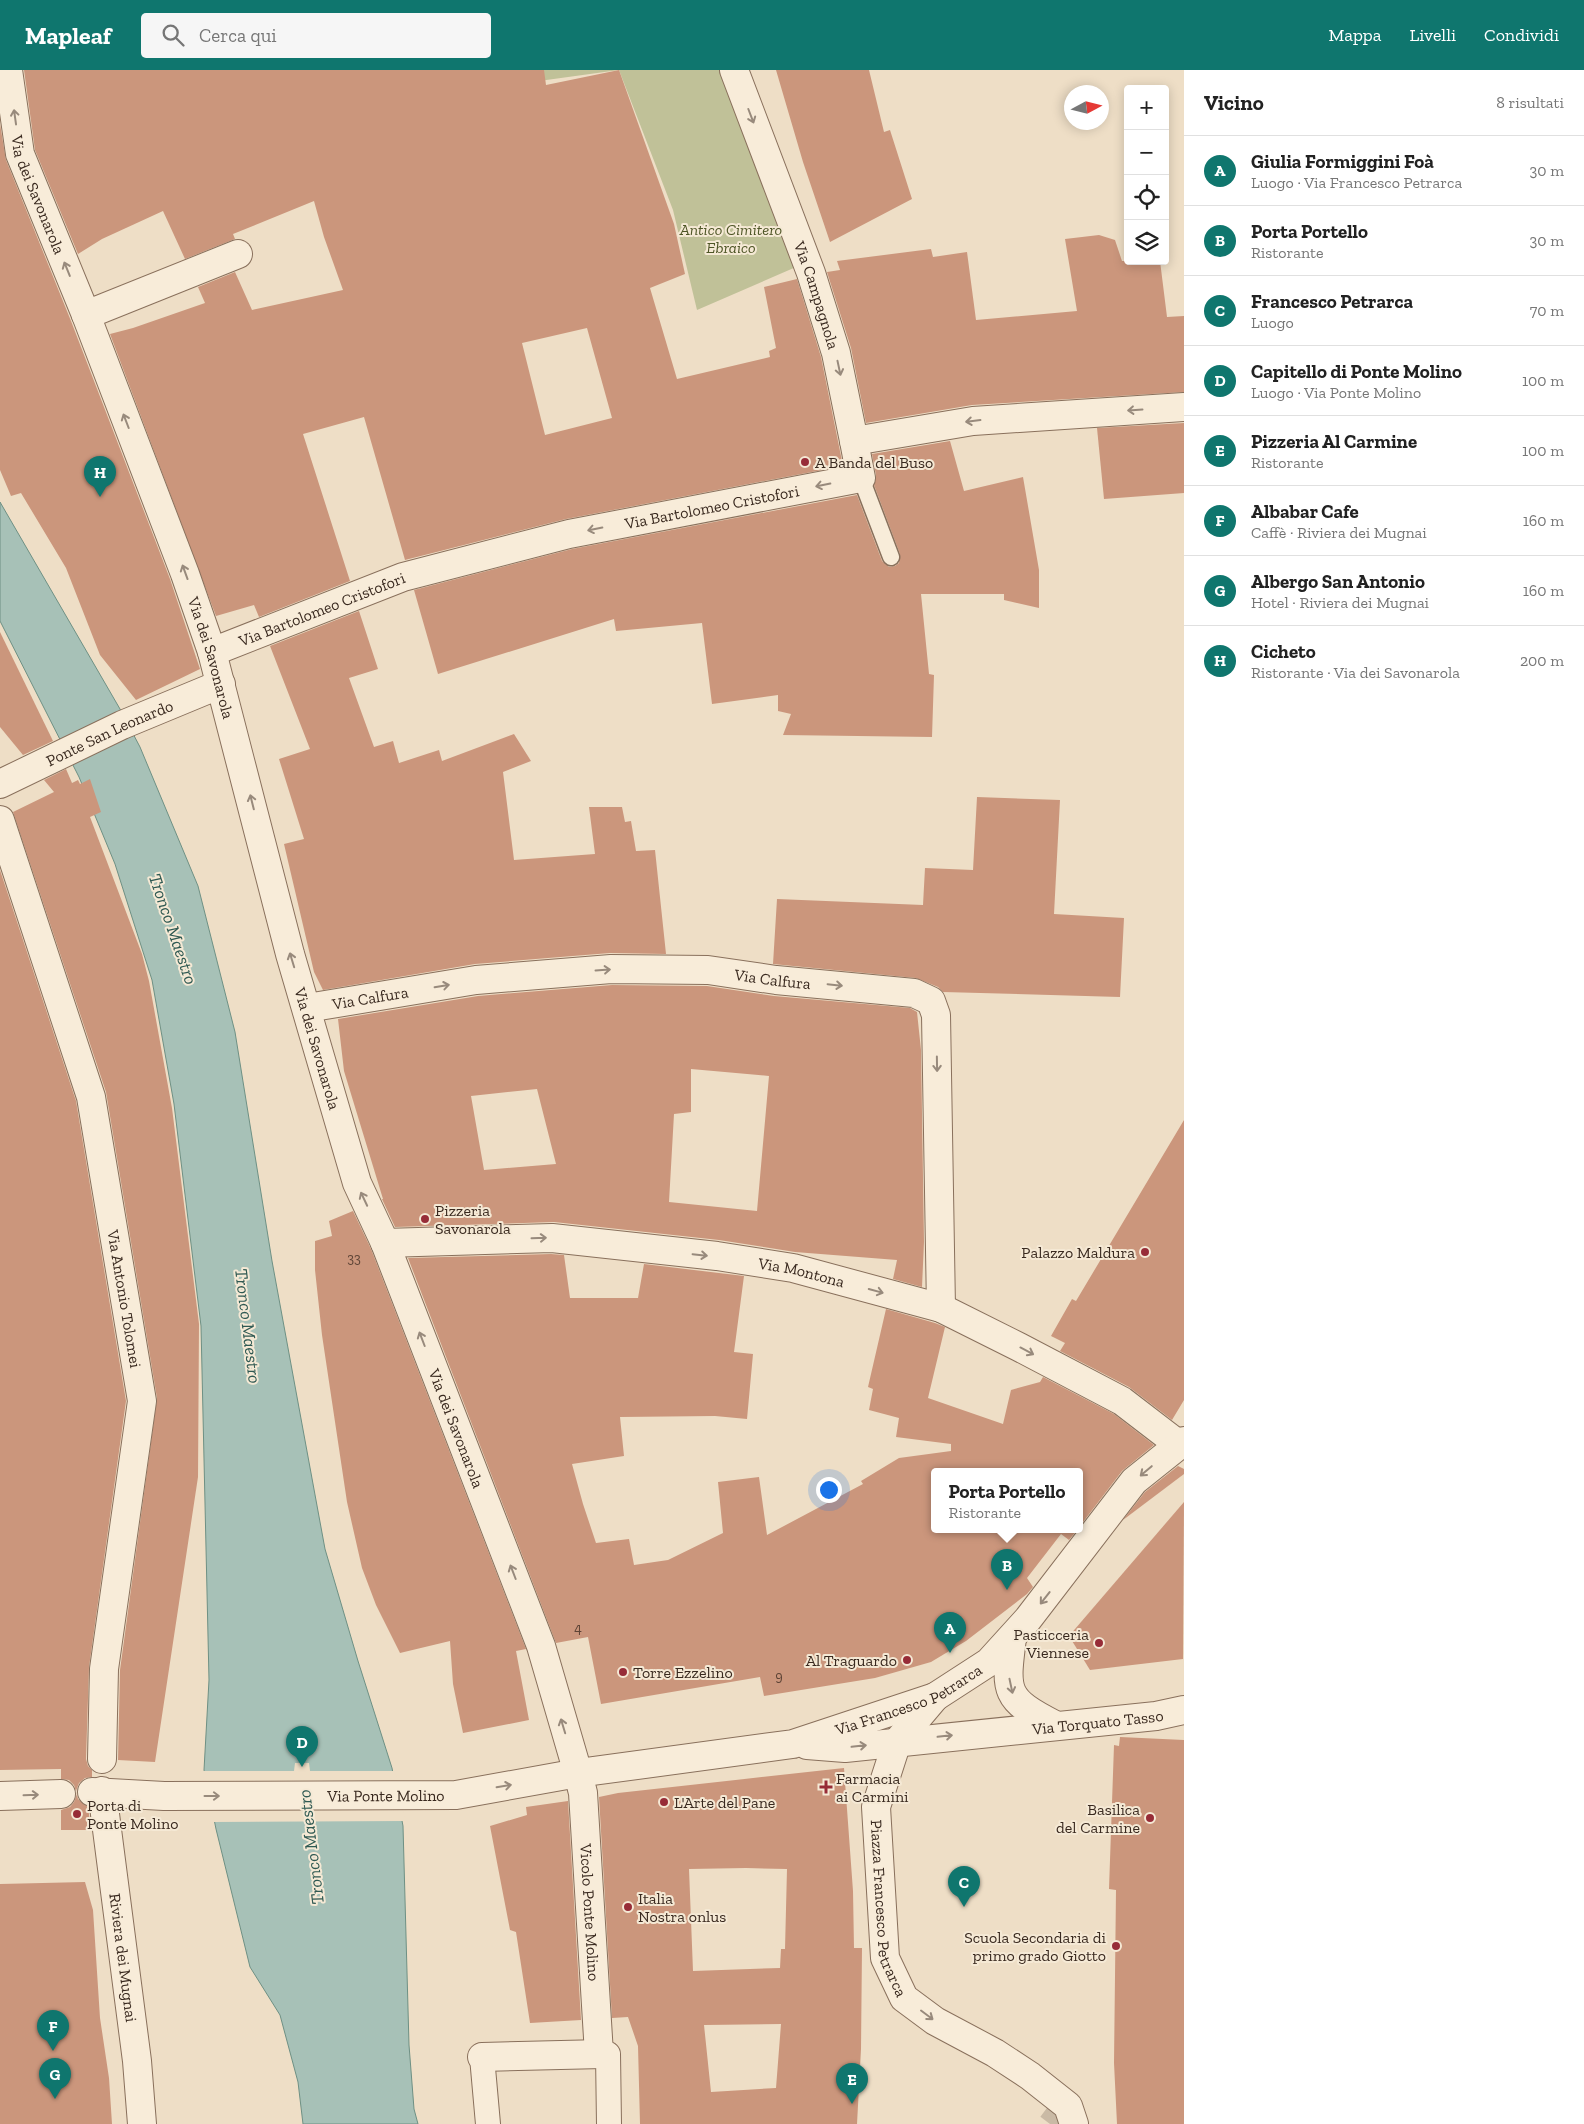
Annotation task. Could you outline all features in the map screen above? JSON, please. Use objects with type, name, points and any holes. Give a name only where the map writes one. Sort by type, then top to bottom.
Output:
[{"type":"street","name":"Via dei Savonarola","points":[[8,70],[20,154],[86,314],[185,574],[212,652],[290,954],[357,1183],[385,1243],[541,1646],[578,1773]]},
{"type":"street","name":"Via Campagnola","points":[[734,70],[812,273],[836,353],[854,441]]},
{"type":"street","points":[[86,314],[238,254]]},
{"type":"street","points":[[861,478],[854,441],[973,421],[1184,407]]},
{"type":"street","name":"Via Bartolomeo Cristofori","points":[[212,652],[403,577],[569,534],[861,478]]},
{"type":"street","name":"Ponte San Leonardo","points":[[0,784],[122,725],[221,684]]},
{"type":"street","name":"Via Antonio Tolomei","points":[[0,820],[91,1097],[142,1401],[104,1669],[102,1759],[97,1792]]},
{"type":"street","name":"Via Calfura","points":[[307,1008],[476,980],[611,969],[708,970],[776,980],[914,993],[931,1001],[936,1015],[941,1308]]},
{"type":"street","name":"Via Montona","points":[[385,1243],[552,1238],[717,1256],[793,1268],[941,1308],[1122,1401],[1181,1442]]},
{"type":"street","name":"Via Francesco Petrarca","points":[[578,1773],[793,1744],[935,1697],[989,1662],[1012,1638],[1090,1542],[1134,1481],[1181,1442]]},
{"type":"street","points":[[1012,1638],[1008,1667],[1009,1685],[1012,1694],[1019,1704],[1029,1712],[1055,1725]]},
{"type":"street","name":"Piazza Francesco Petrarca","points":[[935,1697],[897,1742],[876,1807],[885,1958],[904,1998],[935,2021],[995,2053],[1030,2076],[1065,2113]]},
{"type":"street","name":"Via Torquato Tasso","points":[[1012,1729],[1156,1716],[1184,1710]]},
{"type":"street","name":"Via Francesco Petrarca","points":[[793,1744],[845,1748],[1012,1729]]},
{"type":"street","name":"Via Ponte Molino","points":[[97,1792],[164,1796],[456,1795],[578,1773]]},
{"type":"street","name":"Vicolo Ponte Molino","points":[[578,1773],[583,1793],[601,2054],[608,2054],[609,2124]]},
{"type":"street","name":"Riviera dei Mugnai","points":[[97,1792],[137,2061],[142,2124]]},
{"type":"street","points":[[0,1796],[61,1794]]},
{"type":"street","points":[[488,2124],[482,2057],[601,2054]]},
{"type":"lane","points":[[861,478],[891,557]]},
{"type":"green space","points":[[507,70],[619,70],[510,85]]},
{"type":"green space","name":"Antico Cimitero Ebraico","points":[[619,70],[721,70],[796,267],[697,310],[673,210]]},
{"type":"water","name":"Tronco Maestro","points":[[0,502],[140,747],[198,886],[235,1032],[272,1261],[325,1549],[392,1768],[403,1826],[409,2045],[414,2109],[418,2124],[303,2124],[298,2082],[280,2015],[250,1967],[216,1829],[204,1770],[209,1680],[201,1326],[174,1104],[152,980],[115,864],[79,777],[0,621]]},
{"type":"pier","points":[[295,1763],[309,1763],[310,1771],[395,1771],[405,1821],[212,1822],[202,1771],[294,1771]]},
{"type":"building","points":[[24,70],[544,70],[546,85],[619,70],[674,224],[685,274],[650,288],[677,379],[770,357],[769,351],[776,348],[764,287],[797,279],[821,357],[843,466],[566,519],[405,560],[364,417],[303,434],[350,581],[259,617],[254,605],[216,616],[110,334],[205,303],[198,287],[235,272],[252,310],[343,290],[324,237],[314,201],[233,234],[235,239],[185,259],[163,211],[102,239],[78,254],[35,150]],"holes":[[[587,328],[612,418],[545,435],[522,343]]]},
{"type":"building","points":[[776,70],[869,70],[884,132],[890,130],[912,199],[830,242],[803,162]]},
{"type":"building","points":[[0,124],[6,160],[71,321],[170,579],[200,669],[136,700],[100,655],[66,568],[21,493],[11,496],[0,470]]},
{"type":"building","points":[[1099,235],[1115,240],[1124,265],[1160,265],[1167,317],[1184,316],[1184,392],[972,405],[866,423],[851,348],[827,272],[840,270],[837,261],[931,249],[933,257],[967,252],[976,320],[1077,311],[1065,239]]},
{"type":"building","points":[[1184,423],[1184,493],[1104,499],[1097,428]]},
{"type":"building","points":[[950,441],[964,491],[1023,477],[1039,570],[1039,608],[1004,600],[1004,594],[921,594],[929,674],[934,675],[932,737],[783,735],[791,714],[778,711],[778,695],[712,704],[702,623],[616,631],[614,619],[438,674],[414,590],[572,549],[857,495],[882,561],[889,567],[895,566],[899,563],[900,554],[874,485],[876,475],[872,454]]},
{"type":"building","points":[[359,611],[378,669],[349,678],[374,747],[393,741],[399,763],[439,750],[442,761],[514,734],[531,761],[503,772],[514,860],[595,854],[589,807],[622,807],[625,822],[631,821],[636,851],[655,850],[666,954],[610,953],[475,964],[323,990],[314,972],[284,844],[304,839],[279,759],[310,749],[270,646]]},
{"type":"building","points":[[0,632],[53,741],[23,755],[0,727]]},
{"type":"building","points":[[66,769],[72,783],[78,780],[80,784],[90,779],[101,812],[90,817],[142,954],[149,981],[172,1108],[199,1324],[198,1477],[155,1762],[118,1760],[120,1670],[157,1398],[106,1092],[13,812],[54,792],[44,780]]},
{"type":"building","points":[[977,797],[1060,800],[1054,914],[1124,918],[1120,997],[943,992],[938,987],[916,978],[773,964],[777,899],[923,905],[925,868],[973,870]]},
{"type":"building","points":[[0,870],[76,1101],[126,1401],[89,1667],[86,1759],[88,1766],[92,1770],[92,1777],[85,1778],[79,1783],[76,1791],[74,1785],[69,1780],[61,1779],[61,1769],[0,1770]]},
{"type":"building","points":[[612,985],[707,986],[774,996],[910,1008],[917,1012],[921,1050],[924,1242],[922,1287],[893,1279],[897,1260],[795,1252],[719,1240],[554,1222],[395,1227],[382,1199],[344,1071],[338,1019],[478,996]],"holes":[[[691,1069],[769,1076],[757,1211],[669,1202],[674,1114],[691,1112]],[[537,1089],[556,1164],[484,1170],[471,1096]]]},
{"type":"building","name":"Palazzo Maldura","points":[[1184,1120],[1184,1400],[1172,1420],[1129,1387],[1060,1351],[1065,1343],[1051,1336],[1072,1299],[1076,1301]]},
{"type":"building","points":[[353,1211],[371,1249],[526,1649],[516,1651],[529,1720],[463,1733],[453,1684],[450,1641],[400,1653],[376,1605],[362,1568],[347,1502],[322,1335],[315,1270],[315,1241],[332,1236],[329,1221]]},
{"type":"building","points":[[564,1255],[570,1298],[638,1298],[644,1264],[744,1276],[734,1352],[753,1354],[747,1419],[715,1416],[620,1417],[624,1456],[572,1464],[596,1543],[629,1539],[634,1565],[668,1560],[723,1533],[718,1482],[759,1477],[767,1535],[863,1484],[861,1481],[899,1458],[951,1451],[951,1444],[896,1437],[899,1418],[869,1410],[873,1389],[868,1387],[886,1309],[945,1327],[928,1398],[1003,1424],[1011,1390],[1040,1382],[1043,1377],[1114,1414],[1154,1445],[1122,1471],[1083,1522],[1083,1468],[931,1468],[931,1533],[1075,1533],[1069,1540],[1061,1534],[1027,1578],[1033,1587],[1027,1594],[966,1641],[931,1662],[875,1678],[764,1696],[760,1677],[601,1704],[588,1637],[556,1643],[408,1258]]},
{"type":"building","points":[[1178,1466],[1184,1469],[1184,1474],[1123,1520],[1145,1492]]},
{"type":"building","points":[[1184,1502],[1183,1659],[1090,1670],[1069,1636]]},
{"type":"building","points":[[1120,1737],[1184,1740],[1184,2124],[1117,2124],[1114,2063],[1116,1890],[1109,1889],[1114,1745],[1119,1746]]},
{"type":"building","points":[[844,1768],[853,1891],[854,1948],[862,1948],[861,2049],[857,2124],[640,2124],[638,2046],[628,2017],[612,2018],[599,1797],[618,1793]],"holes":[[[689,1869],[787,1869],[785,1949],[781,1949],[780,1968],[693,1971]],[[781,2024],[776,2088],[711,2092],[704,2025]]]},
{"type":"building","points":[[77,1794],[78,1799],[88,1807],[91,1830],[61,1830],[61,1810],[70,1807]]},
{"type":"building","points":[[568,1801],[581,2020],[530,2023],[516,1932],[510,1930],[490,1826],[527,1815],[526,1807]]},
{"type":"building","points":[[85,1882],[93,1910],[100,2018],[109,2078],[112,2124],[0,2124],[0,1884]]},
{"type":"tunnel","points":[[1050,2124],[1059,2112]]},
{"type":"place","name":"A Banda del Buso","points":[[805,462]]},
{"type":"place","name":"Cicheto","points":[[100,497]]},
{"type":"place","name":"Pizzeria Savonarola","points":[[425,1219]]},
{"type":"place","name":"Palazzo Maldura","points":[[1145,1252]]},
{"type":"place","name":"Porta Portello","points":[[1007,1590]]},
{"type":"place","name":"Pasticceria Viennese","points":[[1099,1643]]},
{"type":"place","name":"Giulia Formiggini Foà","points":[[950,1653]]},
{"type":"place","name":"Al Traguardo","points":[[907,1660]]},
{"type":"place","name":"Torre Ezzelino","points":[[623,1672]]},
{"type":"place","name":"Capitello di Ponte Molino","points":[[302,1767]]},
{"type":"place","name":"Farmacia ai Carmini","points":[[826,1787]]},
{"type":"place","name":"L'Arte del Pane","points":[[664,1802]]},
{"type":"place","name":"Porta di Ponte Molino","points":[[77,1814]]},
{"type":"place","name":"Basilica del Carmine","points":[[1150,1818]]},
{"type":"place","name":"Italia Nostra onlus","points":[[628,1907]]},
{"type":"place","name":"Francesco Petrarca","points":[[964,1907]]},
{"type":"place","name":"Scuola Secondaria di primo grado Giotto","points":[[1116,1946]]},
{"type":"place","name":"Albabar Cafe","points":[[53,2051]]},
{"type":"place","name":"Albergo San Antonio","points":[[55,2099]]},
{"type":"place","name":"Pizzeria Al Carmine","points":[[852,2104]]}]
